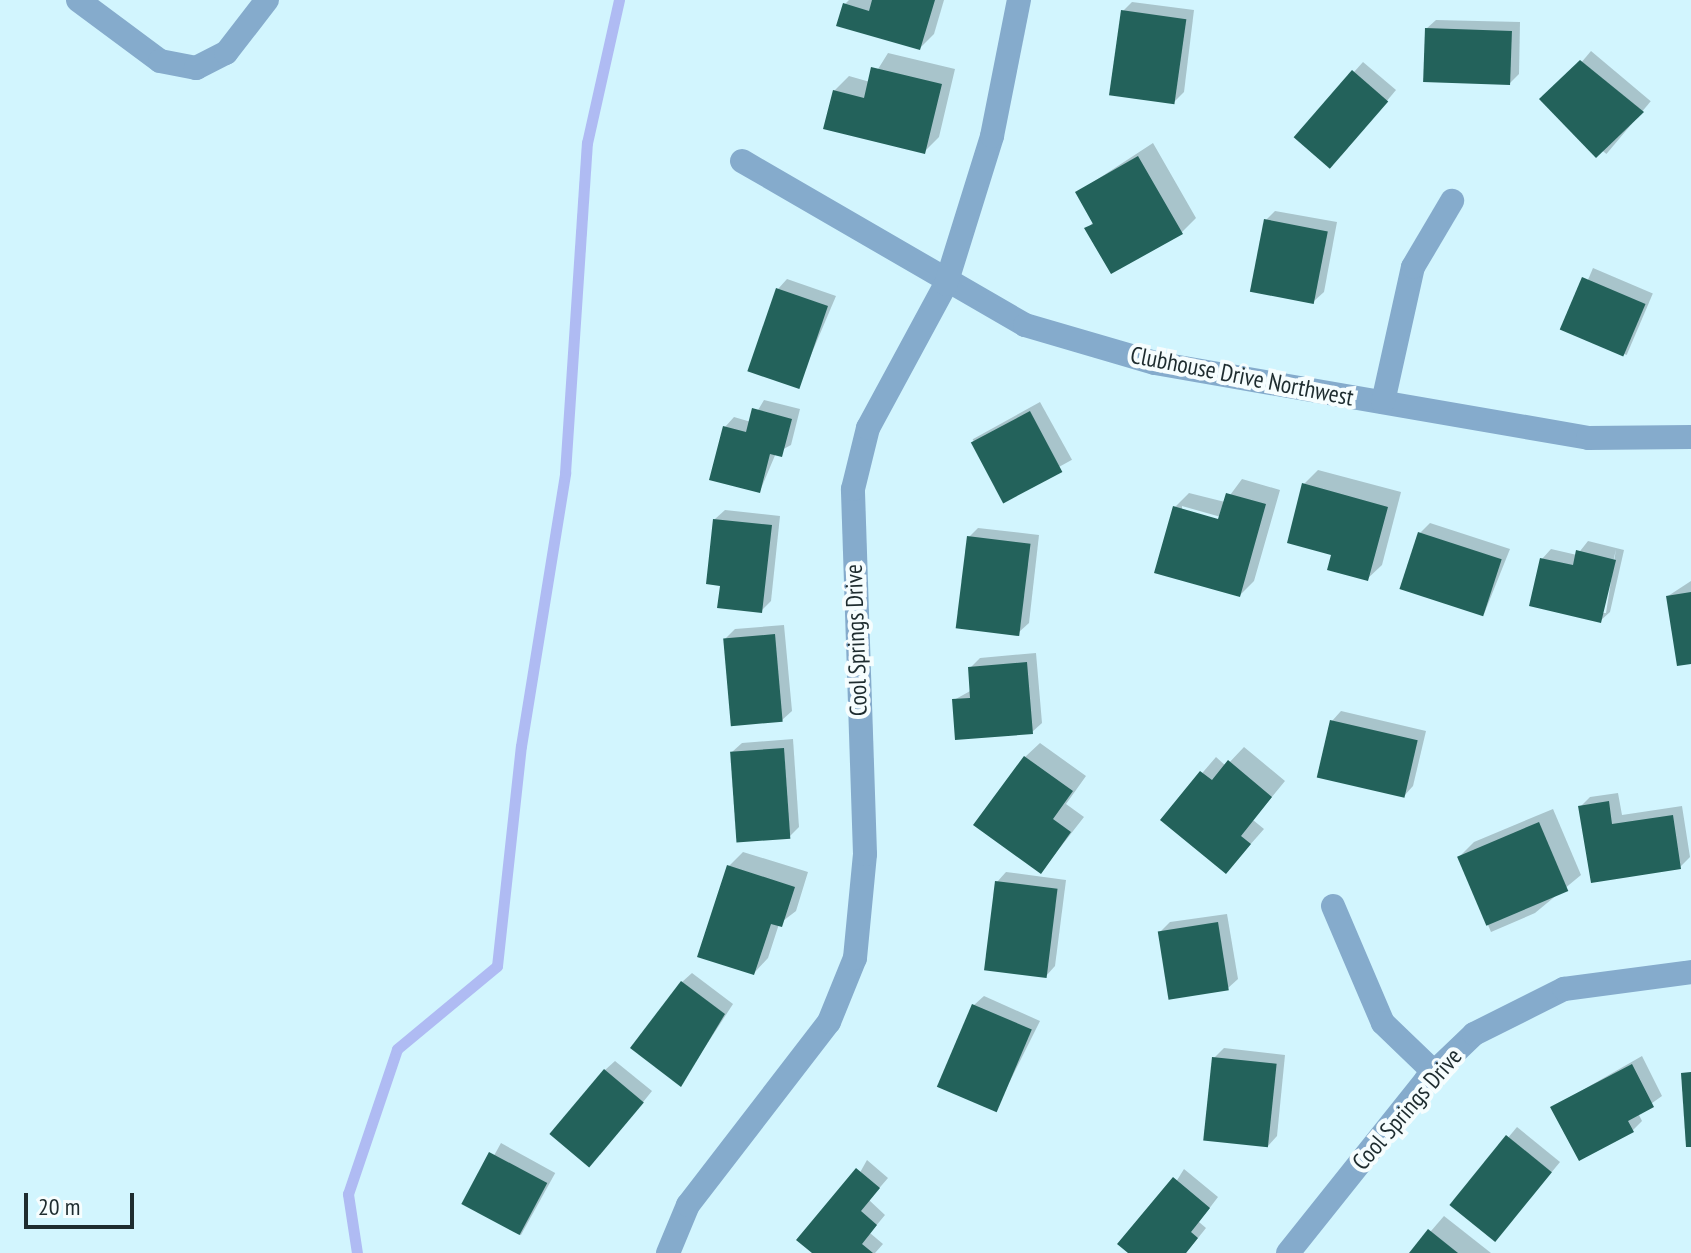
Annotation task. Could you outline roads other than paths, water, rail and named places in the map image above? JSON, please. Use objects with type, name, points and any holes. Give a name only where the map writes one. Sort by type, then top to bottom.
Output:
[{"type":"street","points":[[78,0],[160,61],[196,68],[226,53],[267,0]]},
{"type":"street","name":"Cool Springs Drive","points":[[668,1253],[688,1205],[829,1022],[855,958],[865,854],[853,489],[868,428],[946,284],[992,136],[1019,0]]},
{"type":"street","name":"Clubhouse Drive Northwest","points":[[742,161],[946,284],[1025,325],[1155,363],[1588,438],[1691,437]]},
{"type":"street","points":[[1383,402],[1413,267],[1452,201]]},
{"type":"street","points":[[1333,906],[1383,1023],[1434,1072]]},
{"type":"street","name":"Cool Springs Drive","points":[[1288,1253],[1434,1072],[1474,1034],[1564,989],[1691,972]]},
{"type":"waterway","points":[[357,1253],[348,1194],[397,1049],[497,966],[521,746],[565,473],[587,143],[619,0]]}]
